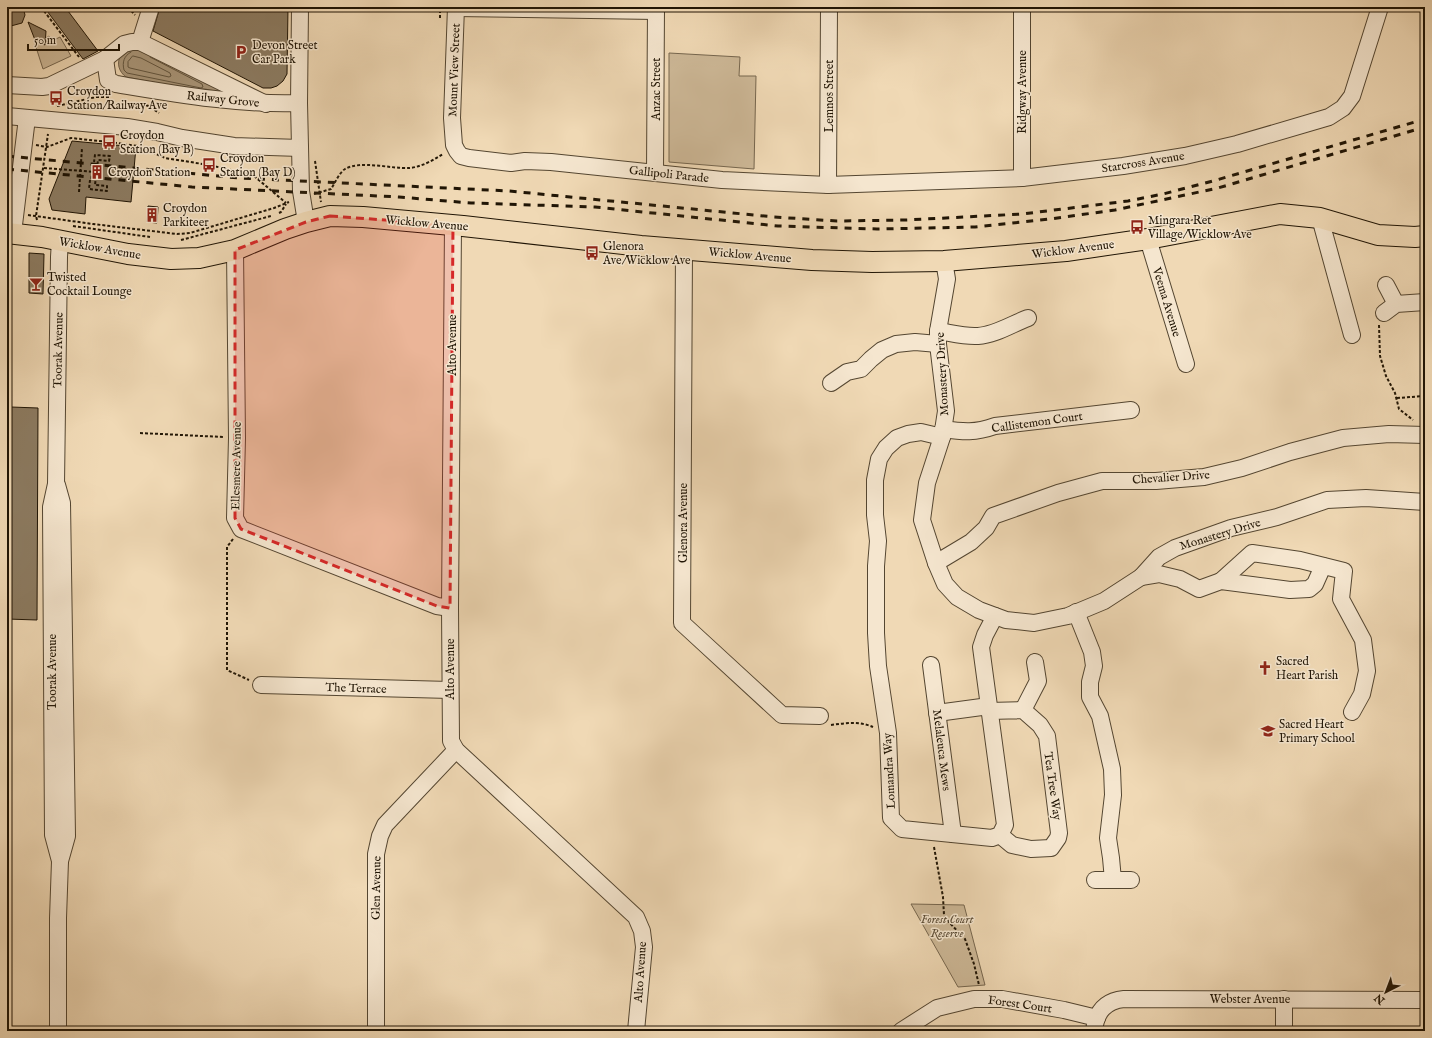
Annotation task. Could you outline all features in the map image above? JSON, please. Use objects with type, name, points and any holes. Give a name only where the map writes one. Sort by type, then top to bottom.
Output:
[{"type":"main road","name":"Wicklow Avenue","points":[[10,233],[65,233],[128,254],[171,259],[199,258],[235,250],[285,228],[306,222],[330,216],[363,216],[684,249],[812,260],[872,262],[944,261],[1066,251],[1148,239],[1280,214],[1320,218],[1378,235],[1415,238],[1425,236]]},
{"type":"street","points":[[7,85],[49,86],[105,59],[124,44],[140,42],[151,7]]},
{"type":"street","points":[[300,7],[299,103],[301,191],[306,222]]},
{"type":"street","name":"Lemnos Street","points":[[828,185],[829,7]]},
{"type":"street","name":"Ridgway Avenue","points":[[1022,7],[1022,178]]},
{"type":"street","name":"Starcross Avenue","points":[[828,185],[1022,178],[1123,166],[1185,156],[1237,144],[1329,117],[1343,108],[1352,96],[1380,7]]},
{"type":"street","points":[[456,8],[656,9]]},
{"type":"street","name":"Mount View Street","points":[[454,140],[452,118],[456,8]]},
{"type":"street","name":"Anzac Street","points":[[655,172],[656,9]]},
{"type":"street","name":"Railway Grove","points":[[140,42],[266,104]]},
{"type":"street","name":"Railway Grove","points":[[105,59],[108,80],[116,84],[213,99],[266,104],[299,103]]},
{"type":"street","points":[[7,116],[127,127],[182,138],[234,146],[300,148]]},
{"type":"street","points":[[10,233],[16,212],[27,118]]},
{"type":"street","name":"Gallipoli Parade","points":[[454,140],[461,156],[469,158],[511,163],[525,161],[551,162],[722,180],[828,185]]},
{"type":"street","points":[[1320,218],[1352,335]]},
{"type":"street","name":"Alto Avenue","points":[[453,225],[450,608],[451,741],[456,750],[636,917],[642,931],[644,947],[636,1031]]},
{"type":"street","name":"Toorak Avenue","points":[[58,1031],[58,918],[60,861],[66,836],[62,503],[56,484],[59,258],[65,233]]},
{"type":"street","name":"Veema Avenue","points":[[1148,239],[1186,364]]},
{"type":"street","name":"Glenora Avenue","points":[[684,249],[682,623],[782,715],[820,716]]},
{"type":"street","name":"Ellesmere Avenue","points":[[235,250],[237,438],[235,518],[241,529]]},
{"type":"street","name":"Monastery Drive","points":[[944,261],[946,279],[938,337],[946,411],[943,433],[927,483],[922,520],[936,563],[945,584],[957,597],[979,610],[1006,620],[1034,623],[1068,616],[1104,601],[1140,577],[1159,557],[1175,548],[1231,528],[1277,517],[1327,500],[1366,498],[1425,502]]},
{"type":"street","points":[[1386,285],[1390,308],[1425,302]]},
{"type":"street","points":[[831,383],[847,372],[861,369],[882,350],[896,344],[938,337],[980,336],[996,332],[1028,318]]},
{"type":"street","name":"Callistemon Court","points":[[943,433],[982,431],[995,426],[1131,410]]},
{"type":"street","name":"Chevalier Drive","points":[[936,563],[971,542],[986,528],[993,516],[1058,493],[1102,481],[1156,481],[1204,477],[1242,468],[1290,452],[1343,438],[1389,434],[1421,429]]},
{"type":"street","name":"Lomandra Way","points":[[943,433],[921,432],[908,434],[897,438],[886,448],[879,459],[875,480],[874,515],[878,541],[876,566],[876,633],[878,666],[888,733],[891,818],[902,829],[992,838],[1000,835]]},
{"type":"street","points":[[241,529],[437,606],[450,608]]},
{"type":"street","points":[[1140,577],[1159,574],[1180,580],[1200,589],[1221,581],[1252,553],[1300,560],[1344,571],[1341,599],[1363,640],[1367,670],[1362,694],[1352,712]]},
{"type":"street","points":[[1221,581],[1290,590],[1309,589],[1315,584],[1323,566]]},
{"type":"street","points":[[1076,612],[1092,652],[1094,666],[1090,682],[1090,697],[1100,716],[1112,769],[1113,796],[1108,838],[1113,880]]},
{"type":"street","points":[[995,616],[985,635],[982,647],[1005,825],[1000,835]]},
{"type":"street","points":[[937,713],[989,709],[1023,710],[1038,681],[1035,662]]},
{"type":"street","name":"Melaleuca Mews","points":[[931,665],[953,834]]},
{"type":"street","name":"The Terrace","points":[[261,685],[450,690]]},
{"type":"street","name":"Tea Tree Way","points":[[1000,835],[1012,845],[1031,849],[1051,848],[1058,838],[1059,833],[1047,736],[1040,725],[1023,710]]},
{"type":"street","name":"Glen Avenue","points":[[376,1031],[376,854],[380,836],[385,825],[456,750]]},
{"type":"street","points":[[1095,880],[1132,880]]},
{"type":"street","name":"Forest Court","points":[[901,1031],[937,1008],[974,999],[1002,999],[1064,1010],[1096,1024]]},
{"type":"street","name":"Webster Avenue","points":[[1096,1024],[1102,1009],[1108,1003],[1115,1000],[1124,999],[1425,1000]]},
{"type":"street","points":[[1284,999],[1284,1031]]},
{"type":"path","points":[[41,7],[87,68]]},
{"type":"path","points":[[137,102],[149,106],[159,113]]},
{"type":"path","points":[[42,221],[37,220],[36,216],[49,129]]},
{"type":"path","points":[[47,146],[71,138],[138,146],[165,158],[209,165],[253,175],[286,204]]},
{"type":"path","points":[[16,212],[36,216],[178,234],[190,233],[331,189],[338,177],[346,169],[363,165],[410,168],[424,164],[454,140]]},
{"type":"path","points":[[79,192],[82,148],[82,161]]},
{"type":"path","points":[[90,180],[89,190],[107,191],[107,186],[95,185],[98,160],[110,161],[110,156],[95,155],[94,162]]},
{"type":"path","points":[[44,168],[97,172]]},
{"type":"path","points":[[181,240],[270,216],[281,212],[286,204]]},
{"type":"path","points":[[65,233],[150,237]]},
{"type":"path","points":[[1390,308],[1379,324],[1380,356],[1386,376],[1397,398],[1399,409],[1421,429]]},
{"type":"path","points":[[1397,398],[1425,396]]},
{"type":"path","points":[[140,433],[237,438]]},
{"type":"path","points":[[241,529],[227,547],[227,670],[261,685]]},
{"type":"path","points":[[820,716],[829,726],[849,722],[867,724],[888,733]]},
{"type":"path","points":[[931,832],[943,897],[944,915],[965,939],[980,986],[973,986],[974,999]]},
{"type":"highlighted area","points":[[330,216],[453,225],[450,608],[437,606],[241,529],[235,518],[235,250],[306,222]]},
{"type":"green space","points":[[49,36],[52,41],[60,37],[71,56],[43,69],[35,44],[39,42],[41,45],[47,41],[46,38]]},
{"type":"green space","points":[[669,53],[740,57],[739,76],[756,76],[754,169],[669,162]]},
{"type":"green space","name":"Forest Court Reserve","points":[[911,904],[964,905],[985,985],[958,987]]},
{"type":"water","points":[[132,47],[237,98],[126,77],[120,70],[119,58]]},
{"type":"building","points":[[7,7],[23,7],[25,15],[22,23],[7,27]]},
{"type":"building","points":[[44,7],[65,7],[98,51],[83,59]]},
{"type":"building","name":"Devon Street Car Park","points":[[160,7],[288,7],[287,74],[283,81],[277,86],[263,88],[153,31]]},
{"type":"building","points":[[28,22],[46,31],[45,45],[35,40]]},
{"type":"building","name":"Croydon Station","points":[[72,141],[136,147],[131,202],[86,197],[85,214],[52,210],[49,199]]},
{"type":"building","name":"Croydon Parkiteer","points":[[148,206],[158,207],[157,223],[147,222]]},
{"type":"building","points":[[29,253],[44,254],[43,294],[29,293]]},
{"type":"building","points":[[11,407],[38,408],[37,620],[7,619],[7,422],[11,422]]},
{"type":"railway","points":[[7,156],[239,178],[509,191],[774,217],[837,221],[906,220],[1022,214],[1128,201],[1163,194],[1213,181],[1425,119]]},
{"type":"railway","points":[[7,169],[192,187],[399,197],[471,203],[595,207],[778,226],[877,229],[975,227],[1115,210],[1218,188],[1425,127]]},
{"type":"place","name":"Devon Street Car Park","points":[[241,52]]},
{"type":"place","name":"Croydon Station/Railway Ave","points":[[56,98]]},
{"type":"place","name":"Croydon Station (Bay B)","points":[[109,142]]},
{"type":"place","name":"Croydon Station (Bay D)","points":[[209,165]]},
{"type":"place","name":"Croydon Station","points":[[97,172]]},
{"type":"place","name":"Croydon Parkiteer","points":[[152,215]]},
{"type":"place","name":"Mingara Ret Village/Wicklow Ave","points":[[1137,227]]},
{"type":"place","name":"Glenora Ave/Wicklow Ave","points":[[592,253]]},
{"type":"place","name":"Twisted Cocktail Lounge","points":[[36,284]]},
{"type":"place","name":"Sacred Heart Parish","points":[[1265,668]]},
{"type":"place","name":"Sacred Heart Primary School","points":[[1268,731]]}]
